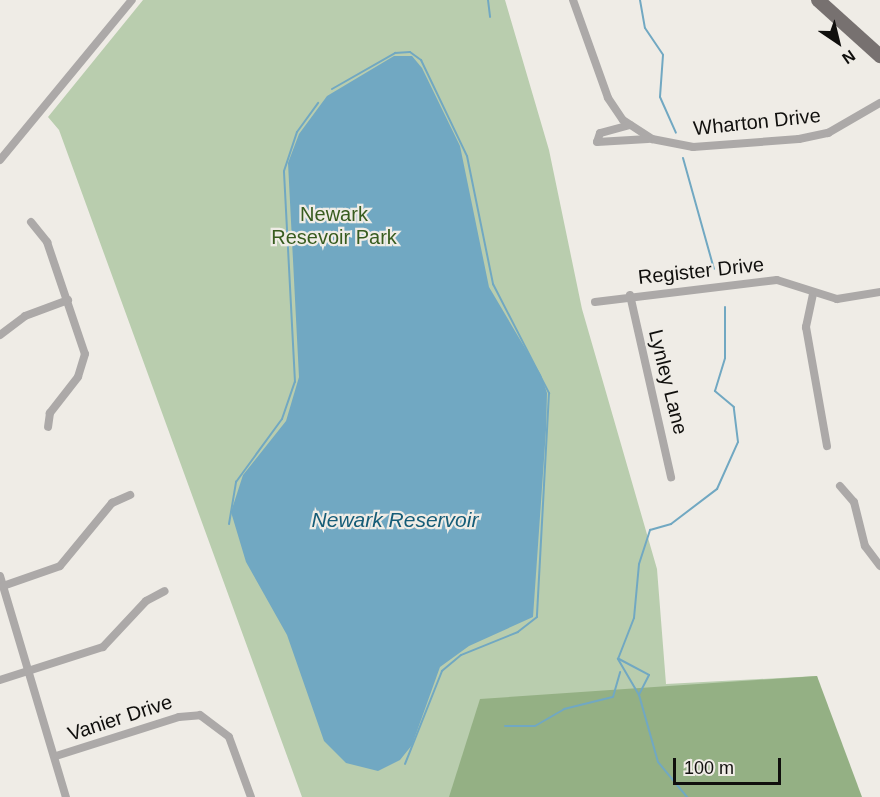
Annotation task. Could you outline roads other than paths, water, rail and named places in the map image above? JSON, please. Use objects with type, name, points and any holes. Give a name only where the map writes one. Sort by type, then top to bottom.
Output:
[{"type":"main road","points":[[818,0],[880,56]]},
{"type":"main road","points":[[856,32],[880,47]]},
{"type":"street","points":[[0,160],[132,0]]},
{"type":"street","name":"Wharton Drive","points":[[573,0],[608,98],[630,125],[652,139],[693,147],[799,139],[828,133],[880,103]]},
{"type":"street","points":[[630,125],[600,133],[597,142],[652,139]]},
{"type":"street","points":[[30,222],[47,242],[68,300],[85,362],[50,413],[48,428]]},
{"type":"street","name":"Register Drive","points":[[595,302],[630,295],[777,280],[813,294],[837,299],[880,292]]},
{"type":"street","points":[[813,294],[806,327],[827,446]]},
{"type":"street","name":"Lynley Lane","points":[[630,295],[671,477]]},
{"type":"street","points":[[0,335],[25,316],[68,300]]},
{"type":"street","points":[[840,486],[854,502],[865,546],[880,566]]},
{"type":"street","points":[[3,586],[60,566],[112,503],[130,495]]},
{"type":"street","points":[[0,576],[56,756],[66,797]]},
{"type":"street","points":[[0,680],[103,647],[146,601],[165,591]]},
{"type":"street","name":"Vanier Drive","points":[[56,756],[185,715],[200,715],[229,737],[251,797]]},
{"type":"water","name":"Newark Reservoir","points":[[394,56],[412,56],[422,68],[460,146],[489,287],[541,375],[547,393],[533,617],[469,646],[440,667],[412,745],[400,760],[378,771],[346,763],[324,741],[287,635],[246,562],[231,512],[243,475],[286,421],[299,377],[288,163],[299,134],[327,96]]},
{"type":"waterway","points":[[488,0],[490,17]]},
{"type":"waterway","points":[[640,0],[645,28],[663,55],[660,97],[676,133]]},
{"type":"waterway","points":[[332,89],[395,53],[410,52],[421,60],[467,156],[493,284],[549,393],[537,617],[518,632],[461,655],[442,671],[405,764]]},
{"type":"waterway","points":[[229,524],[236,482],[282,419],[295,382],[284,171],[297,132],[318,103]]},
{"type":"waterway","points":[[683,158],[714,269]]},
{"type":"waterway","points":[[687,797],[658,762],[639,695],[618,659],[634,618],[639,564],[650,530],[671,524],[717,489],[738,442],[734,407],[715,391],[725,358],[725,307]]},
{"type":"waterway","points":[[619,659],[649,675],[639,695]]},
{"type":"waterway","points":[[505,726],[535,726],[564,709],[613,697],[620,672]]},
{"type":"park label","name":"Newark Resevoir Park","points":[[334,226]]}]
